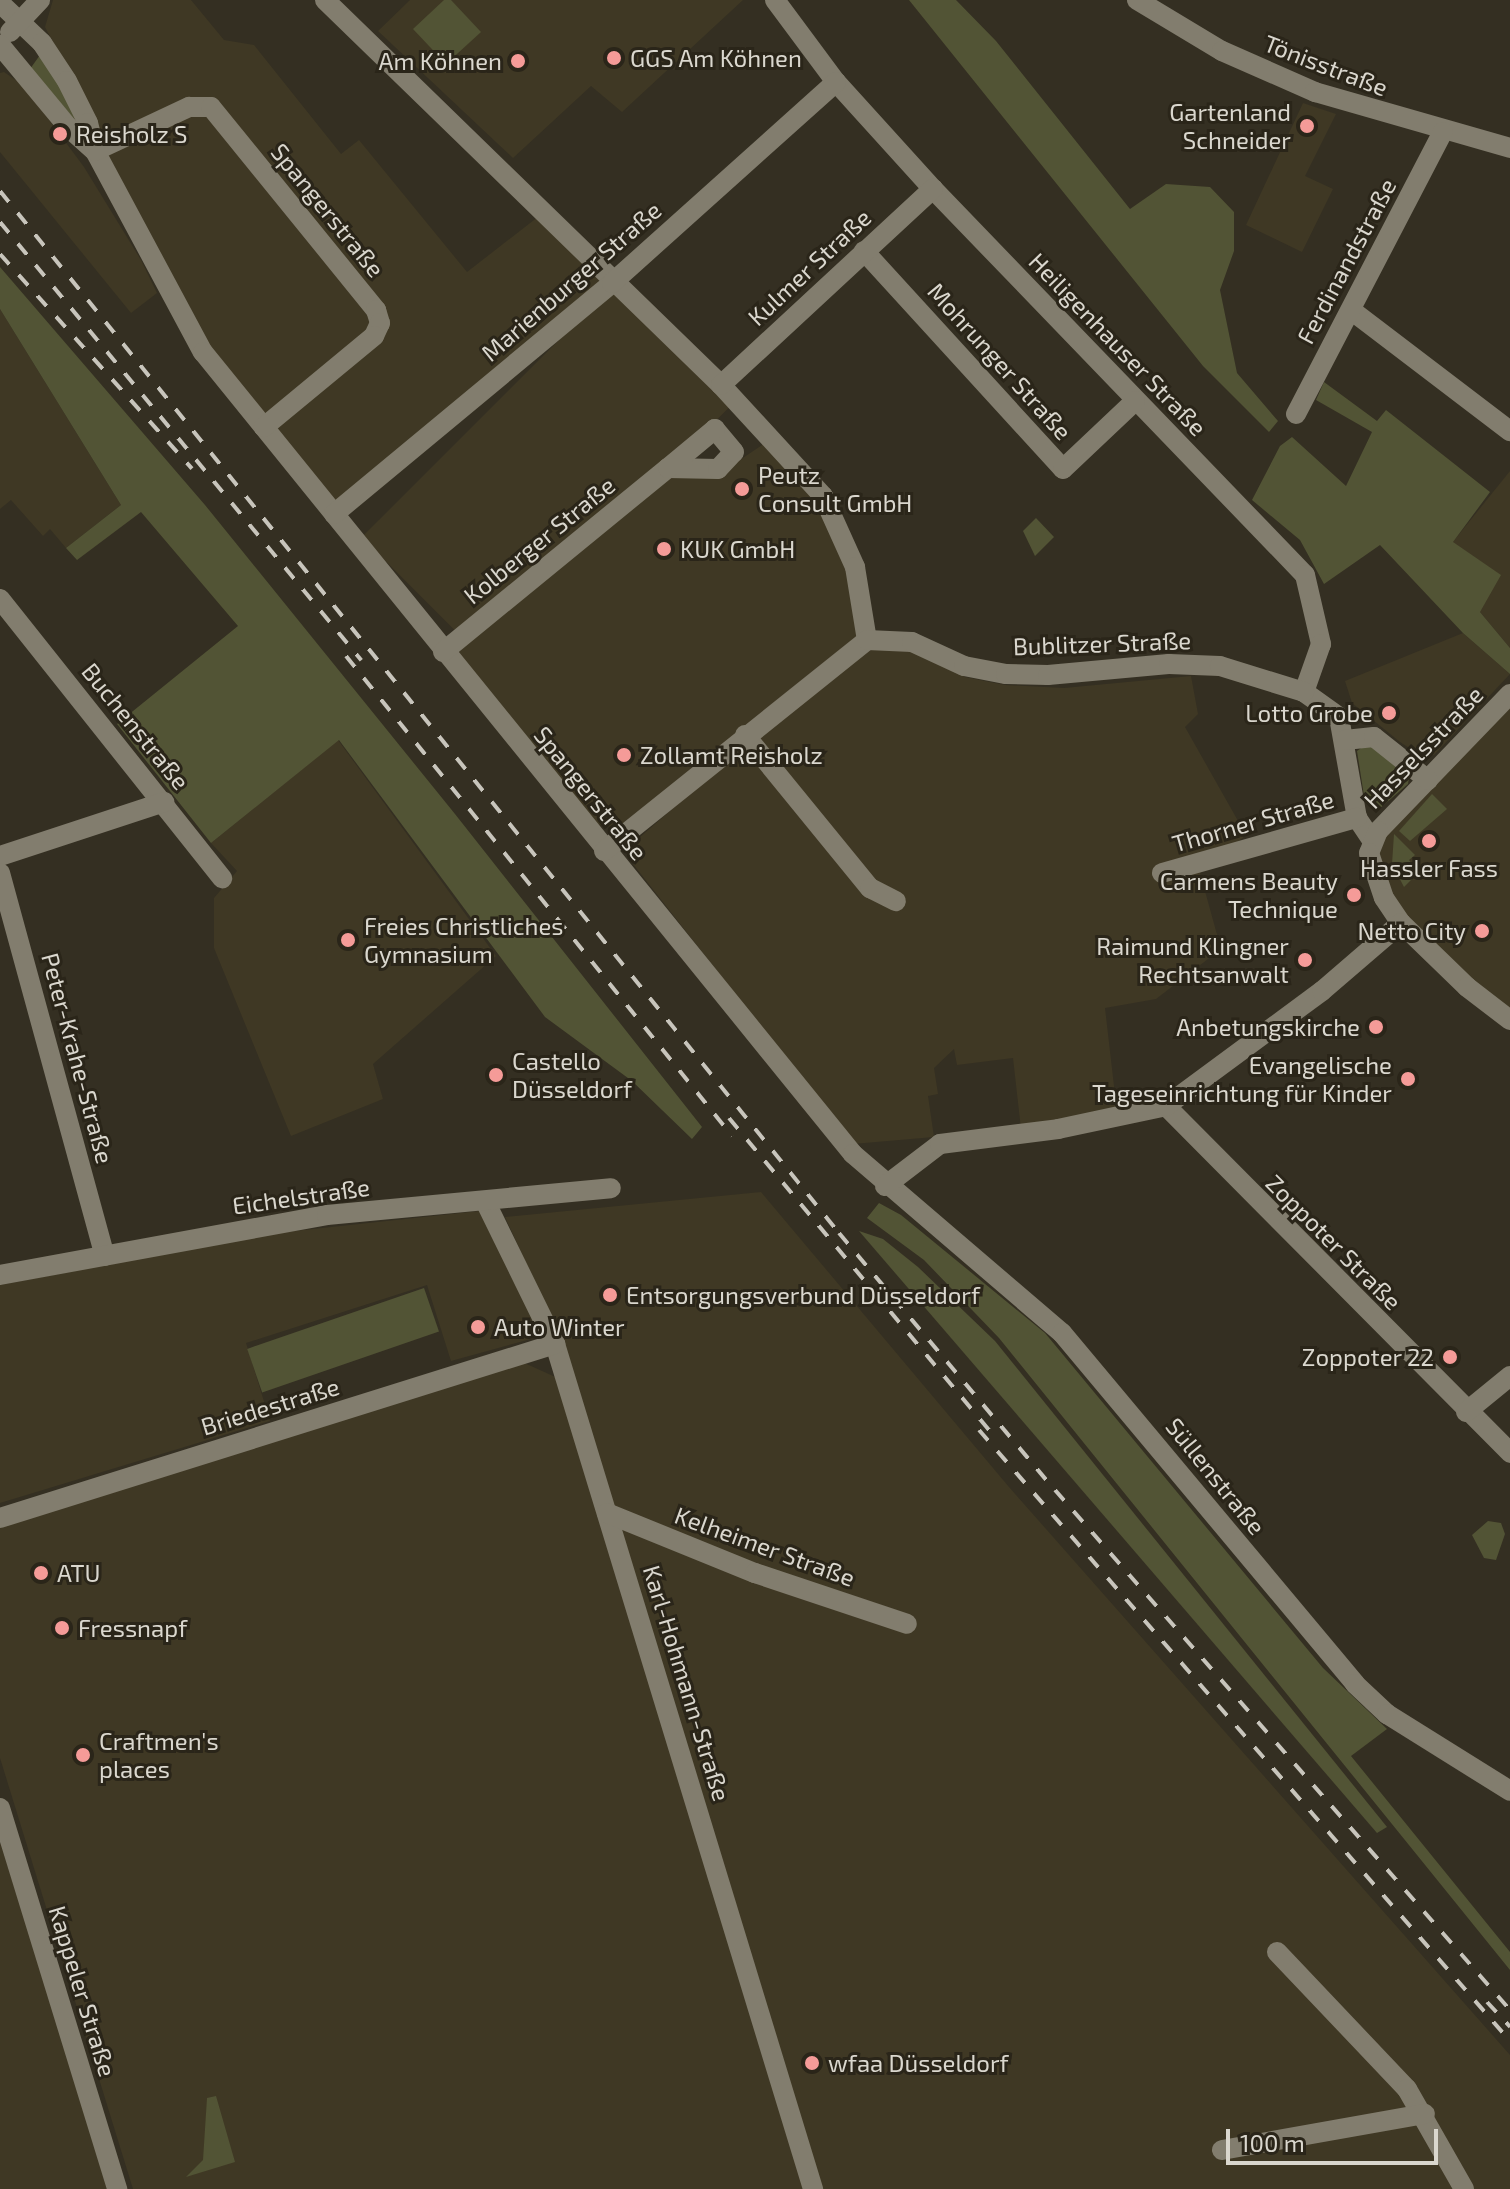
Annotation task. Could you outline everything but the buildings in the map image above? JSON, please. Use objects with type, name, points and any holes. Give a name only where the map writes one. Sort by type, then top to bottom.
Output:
[{"type":"street","points":[[0,44],[40,0]]},
{"type":"street","points":[[325,0],[433,100],[612,283],[721,385],[823,496],[855,567],[867,640],[604,851]]},
{"type":"street","name":"Heiligenhauser Straße","points":[[775,0],[836,82],[933,189],[1305,575],[1321,644],[1304,692]]},
{"type":"street","name":"Tönisstraße","points":[[1140,1],[1222,51],[1315,92],[1443,132],[1510,148]]},
{"type":"street","name":"Spangerstraße","points":[[0,3],[42,43],[67,81],[88,123],[95,151],[203,352],[604,851],[853,1154],[885,1186]]},
{"type":"street","name":"Spangerstraße","points":[[0,44],[68,127],[95,151]]},
{"type":"street","name":"Marienburger Straße","points":[[334,514],[612,283],[836,82]]},
{"type":"street","name":"Spangerstraße","points":[[95,151],[189,107],[211,107],[376,310],[380,323],[374,336],[264,427]]},
{"type":"street","name":"Ferdinandstraße","points":[[1296,414],[1443,132]]},
{"type":"street","name":"Kulmer Straße","points":[[721,385],[933,189]]},
{"type":"street","name":"Mohrunger Straße","points":[[864,251],[1063,469],[1135,401]]},
{"type":"street","points":[[1351,310],[1510,431]]},
{"type":"street","name":"Kolberger Straße","points":[[443,652],[668,468]]},
{"type":"street","name":"Buchenstraße","points":[[3,606],[164,802],[222,878]]},
{"type":"street","name":"Bublitzer Straße","points":[[867,640],[912,642],[964,666],[1006,674],[1220,666],[1304,692]]},
{"type":"street","points":[[1304,692],[1335,710],[1345,740],[1357,818],[1372,840]]},
{"type":"street","name":"Hasselsstraße","points":[[1510,694],[1372,840],[1372,870],[1401,923],[1467,987],[1510,1020]]},
{"type":"street","points":[[745,735],[870,888],[896,901]]},
{"type":"street","points":[[1345,740],[1374,737],[1428,780]]},
{"type":"street","points":[[0,856],[164,802]]},
{"type":"street","name":"Thorner Straße","points":[[1162,873],[1357,818]]},
{"type":"street","name":"Peter-Krahe-Straße","points":[[0,873],[105,1256]]},
{"type":"street","points":[[885,1186],[940,1144],[1058,1129],[1166,1106],[1322,991],[1401,923]]},
{"type":"street","name":"Zoppoter Straße","points":[[1166,1106],[1510,1453]]},
{"type":"street","name":"Süllenstraße","points":[[885,1186],[1062,1333],[1355,1684],[1387,1714],[1510,1791]]},
{"type":"street","name":"Eichelstraße","points":[[0,1275],[327,1215],[486,1203],[611,1188]]},
{"type":"street","name":"Karl-Hohmann-Straße","points":[[486,1203],[555,1344],[813,2189]]},
{"type":"street","name":"Briedestraße","points":[[0,1518],[555,1344]]},
{"type":"street","points":[[1466,1412],[1510,1376]]},
{"type":"street","name":"Kelheimer Straße","points":[[607,1513],[755,1573],[907,1624]]},
{"type":"street","name":"Kappeler Straße","points":[[0,1808],[117,2189]]},
{"type":"street","points":[[1277,1952],[1425,2114],[1464,2189]]},
{"type":"street","points":[[1222,2150],[1425,2114]]},
{"type":"shaded area","points":[[53,0],[191,0],[224,40],[254,45],[341,154],[359,140],[467,272],[543,213],[609,283],[335,506],[207,347],[103,152],[93,118],[45,27]]},
{"type":"shaded area","name":"GGS Am Köhnen","points":[[410,0],[743,0],[622,112],[591,86],[513,158],[378,31]]},
{"type":"shaded area","points":[[4,72],[23,85],[84,167],[141,260],[157,293],[131,313],[0,152],[0,73]]},
{"type":"shaded area","points":[[1303,103],[1336,114],[1305,176],[1333,189],[1302,252],[1246,225]]},
{"type":"shaded area","points":[[612,287],[731,406],[480,656],[362,537]]},
{"type":"shaded area","points":[[0,309],[121,505],[66,548],[50,529],[43,536],[11,500],[0,509]]},
{"type":"shaded area","points":[[768,441],[822,500],[852,572],[863,637],[617,828],[596,824],[454,654],[676,470],[719,474]]},
{"type":"shaded area","points":[[1510,471],[1510,648],[1480,612],[1452,543]]},
{"type":"shaded area","points":[[1463,633],[1510,674],[1434,755],[1423,757],[1352,703],[1345,681]]},
{"type":"shaded area","points":[[913,643],[965,677],[1005,685],[1064,688],[1191,676],[1198,714],[1185,727],[1246,835],[1200,873],[1221,949],[1156,999],[1105,1008],[1117,1112],[1021,1129],[1013,1058],[957,1065],[954,1049],[934,1068],[938,1094],[928,1096],[934,1137],[853,1144],[633,864],[639,838],[854,650]]},
{"type":"shaded area","points":[[1510,699],[1510,1014],[1404,917],[1379,868],[1379,840]]},
{"type":"shaded area","name":"Freies Christliches Gymnasium","points":[[338,740],[496,956],[373,1064],[383,1099],[291,1136],[214,948],[214,898],[237,871],[211,843]]},
{"type":"shaded area","points":[[761,1192],[1009,1487],[1510,2055],[1510,2189],[820,2189],[562,1342],[505,1217]]},
{"type":"shaded area","points":[[479,1211],[545,1335],[451,1361],[427,1285],[246,1343],[270,1421],[0,1503],[0,1285],[276,1233]]},
{"type":"shaded area","points":[[520,1361],[562,1380],[809,2189],[133,2189],[0,1758],[0,1527]]},
{"type":"shaded area","points":[[0,1842],[111,2189],[0,2189]]},
{"type":"green space","points":[[444,0],[451,0],[481,32],[446,64],[413,29]]},
{"type":"green space","points":[[909,0],[956,0],[996,41],[1130,209],[1166,184],[1210,187],[1234,212],[1234,251],[1220,290],[1237,373],[1278,421],[1269,432],[1203,366]]},
{"type":"green space","points":[[40,55],[46,62],[84,130],[30,69]]},
{"type":"green space","points":[[0,267],[205,505],[455,814],[702,1127],[692,1139],[632,1081],[545,1017],[339,740],[211,843],[117,724],[238,626],[141,512],[77,560],[66,548],[121,505],[0,309]]},
{"type":"green space","points":[[1324,382],[1377,421],[1386,410],[1490,492],[1453,542],[1501,575],[1480,612],[1510,648],[1510,674],[1463,633],[1380,545],[1324,584],[1300,540],[1252,500],[1280,446],[1292,437],[1346,486],[1372,432],[1316,400]]},
{"type":"green space","points":[[1036,518],[1054,537],[1035,556],[1023,531]]},
{"type":"green space","points":[[1364,746],[1372,746],[1409,778],[1408,784],[1378,810],[1365,802],[1357,751]]},
{"type":"green space","points":[[1432,794],[1447,809],[1410,841],[1399,831]]},
{"type":"green space","points":[[1394,834],[1415,855],[1409,860],[1419,872],[1404,887],[1392,864]]},
{"type":"green space","points":[[879,1203],[901,1215],[1045,1333],[1323,1668],[1387,1729],[1351,1756],[1510,1952],[1510,1970],[999,1338],[924,1260],[867,1218]]},
{"type":"green space","points":[[859,1231],[883,1239],[918,1267],[995,1341],[1387,1827],[1377,1833]]},
{"type":"green space","points":[[424,1288],[439,1331],[262,1392],[247,1349]]},
{"type":"green space","points":[[1488,1521],[1501,1523],[1505,1534],[1496,1560],[1484,1558],[1472,1535]]},
{"type":"green space","points":[[216,2096],[235,2162],[186,2177],[203,2160],[207,2098]]},
{"type":"railway","points":[[0,191],[839,1233],[1055,1490],[1510,2010]]},
{"type":"railway","points":[[0,222],[361,660]]},
{"type":"railway","points":[[0,254],[192,469]]},
{"type":"railway","points":[[346,656],[732,1136]]},
{"type":"railway","points":[[729,1118],[993,1435]]},
{"type":"railway","points":[[979,1430],[1510,2041]]},
{"type":"railway","points":[[1487,2002],[1510,2027]]},
{"type":"place","name":"GGS Am Köhnen","points":[[614,58]]},
{"type":"place","name":"Am Köhnen","points":[[518,61]]},
{"type":"place","name":"Gartenland Schneider","points":[[1307,126]]},
{"type":"place","name":"Reisholz S","points":[[60,134]]},
{"type":"place","name":"Peutz Consult GmbH","points":[[742,489]]},
{"type":"place","name":"KUK GmbH","points":[[664,549]]},
{"type":"place","name":"Lotto Grobe","points":[[1389,713]]},
{"type":"place","name":"Zollamt Reisholz","points":[[624,755]]},
{"type":"place","name":"Hassler Fass","points":[[1429,841]]},
{"type":"place","name":"Carmens Beauty Technique","points":[[1354,895]]},
{"type":"place","name":"Netto City","points":[[1482,931]]},
{"type":"place","name":"Freies Christliches Gymnasium","points":[[348,940]]},
{"type":"place","name":"Raimund Klingner Rechtsanwalt","points":[[1305,960]]},
{"type":"place","name":"Anbetungskirche","points":[[1376,1027]]},
{"type":"place","name":"Castello Düsseldorf","points":[[496,1075]]},
{"type":"place","name":"Evangelische Tageseinrichtung für Kinder","points":[[1408,1079]]},
{"type":"place","name":"Entsorgungsverbund Düsseldorf","points":[[610,1295]]},
{"type":"place","name":"Auto Winter","points":[[478,1327]]},
{"type":"place","name":"Zoppoter 22","points":[[1450,1357]]},
{"type":"place","name":"ATU","points":[[41,1573]]},
{"type":"place","name":"Fressnapf","points":[[62,1628]]},
{"type":"place","name":"Craftmen's places","points":[[83,1755]]},
{"type":"place","name":"wfaa Düsseldorf","points":[[812,2063]]}]
